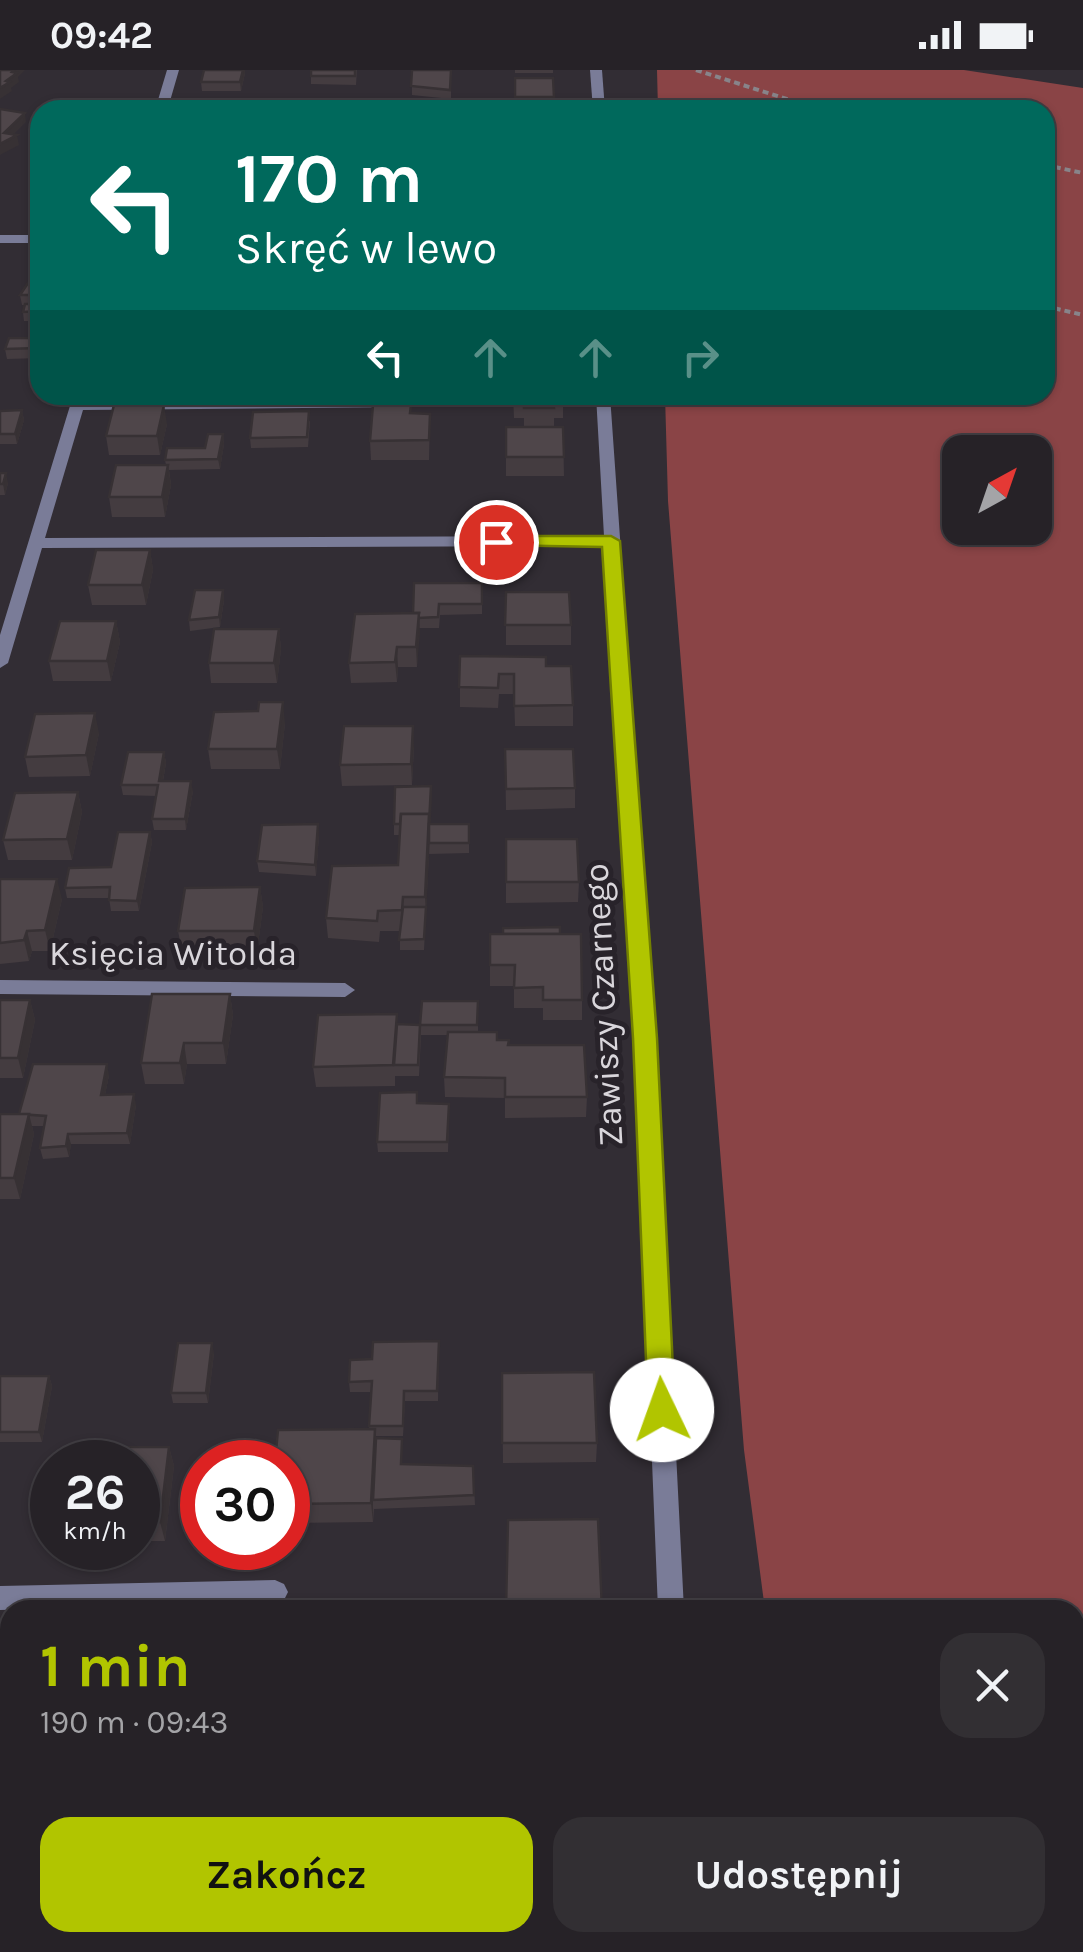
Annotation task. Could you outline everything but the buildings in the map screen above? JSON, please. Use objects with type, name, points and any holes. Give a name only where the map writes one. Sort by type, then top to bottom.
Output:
[{"type":"street","points":[[164,100],[173,70]]},
{"type":"street","points":[[596,70],[598,100]]},
{"type":"street","points":[[0,240],[30,239]]},
{"type":"street","points":[[0,663],[77,405]]},
{"type":"street","name":"Zawiszy Czarnego","points":[[603,405],[645,1038],[671,1600]]},
{"type":"street","points":[[36,543],[611,541]]},
{"type":"street","name":"Księcia Witolda","points":[[0,987],[345,990]]},
{"type":"street","points":[[0,1598],[274,1592]]},
{"type":"path","points":[[696,70],[790,100]]},
{"type":"path","points":[[1055,168],[1083,173]]},
{"type":"path","points":[[1055,308],[1083,315]]},
{"type":"shaded area","points":[[657,70],[964,70],[1083,88],[1083,1600],[764,1600],[744,1450],[668,501],[665,405],[1055,405],[1055,100],[658,100]]},
{"type":"route","points":[[496,542],[611,541],[645,1038],[662,1410]]}]
